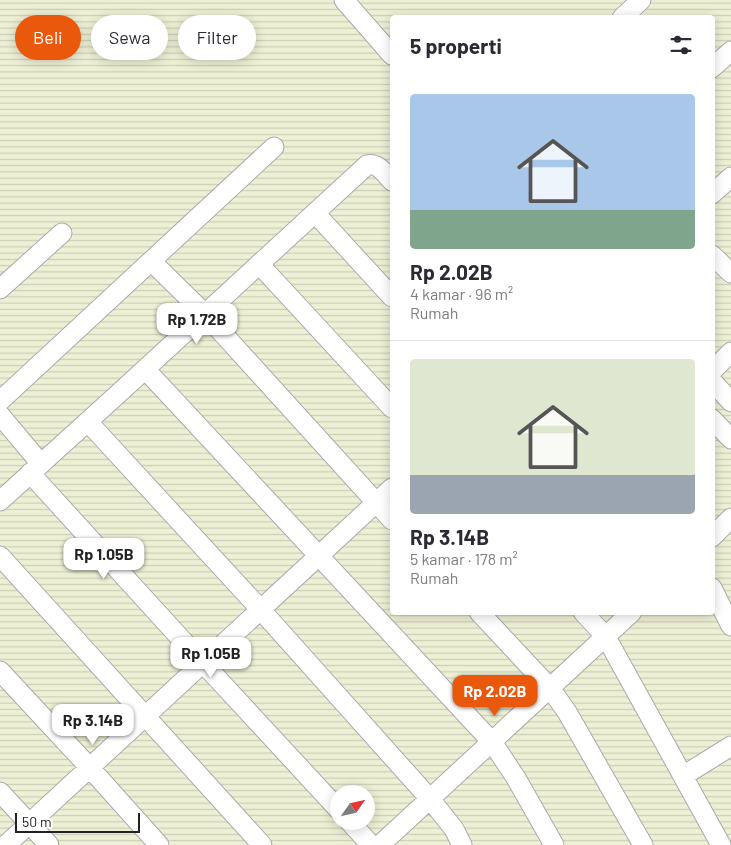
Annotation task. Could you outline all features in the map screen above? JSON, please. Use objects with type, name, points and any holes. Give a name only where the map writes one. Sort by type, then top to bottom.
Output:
[{"type":"street","points":[[344,0],[390,53]]},
{"type":"street","points":[[625,15],[641,0]]},
{"type":"street","points":[[715,65],[731,51]]},
{"type":"street","points":[[0,401],[274,147]]},
{"type":"street","points":[[0,501],[367,166],[370,164],[378,166],[390,179]]},
{"type":"street","points":[[715,191],[731,177]]},
{"type":"street","points":[[314,213],[390,295]]},
{"type":"street","points":[[0,289],[62,233]]},
{"type":"street","points":[[715,258],[731,274],[729,280],[731,286]]},
{"type":"street","points":[[151,261],[205,314],[390,518]]},
{"type":"street","points":[[259,264],[390,406]]},
{"type":"street","points":[[715,368],[731,352]]},
{"type":"street","points":[[145,369],[492,742],[516,778],[554,845]]},
{"type":"street","points":[[715,384],[731,402]]},
{"type":"street","points":[[0,415],[36,468],[203,663],[330,800]]},
{"type":"street","points":[[88,422],[261,610],[430,799],[454,829],[462,845]]},
{"type":"street","points":[[715,422],[731,439]]},
{"type":"street","points":[[6,845],[390,490]]},
{"type":"street","points":[[0,556],[262,845]]},
{"type":"street","points":[[715,594],[731,626]]},
{"type":"street","points":[[482,615],[550,688],[567,712],[643,845]]},
{"type":"street","points":[[586,615],[606,636],[721,845]]},
{"type":"street","points":[[380,845],[629,615]]},
{"type":"street","points":[[0,671],[159,845]]},
{"type":"street","points":[[683,776],[731,746]]},
{"type":"street","points":[[0,792],[49,845]]},
{"type":"street","points":[[357,830],[371,845]]},
{"type":"green space","points":[[0,0],[731,0],[731,845],[0,845]]}]
